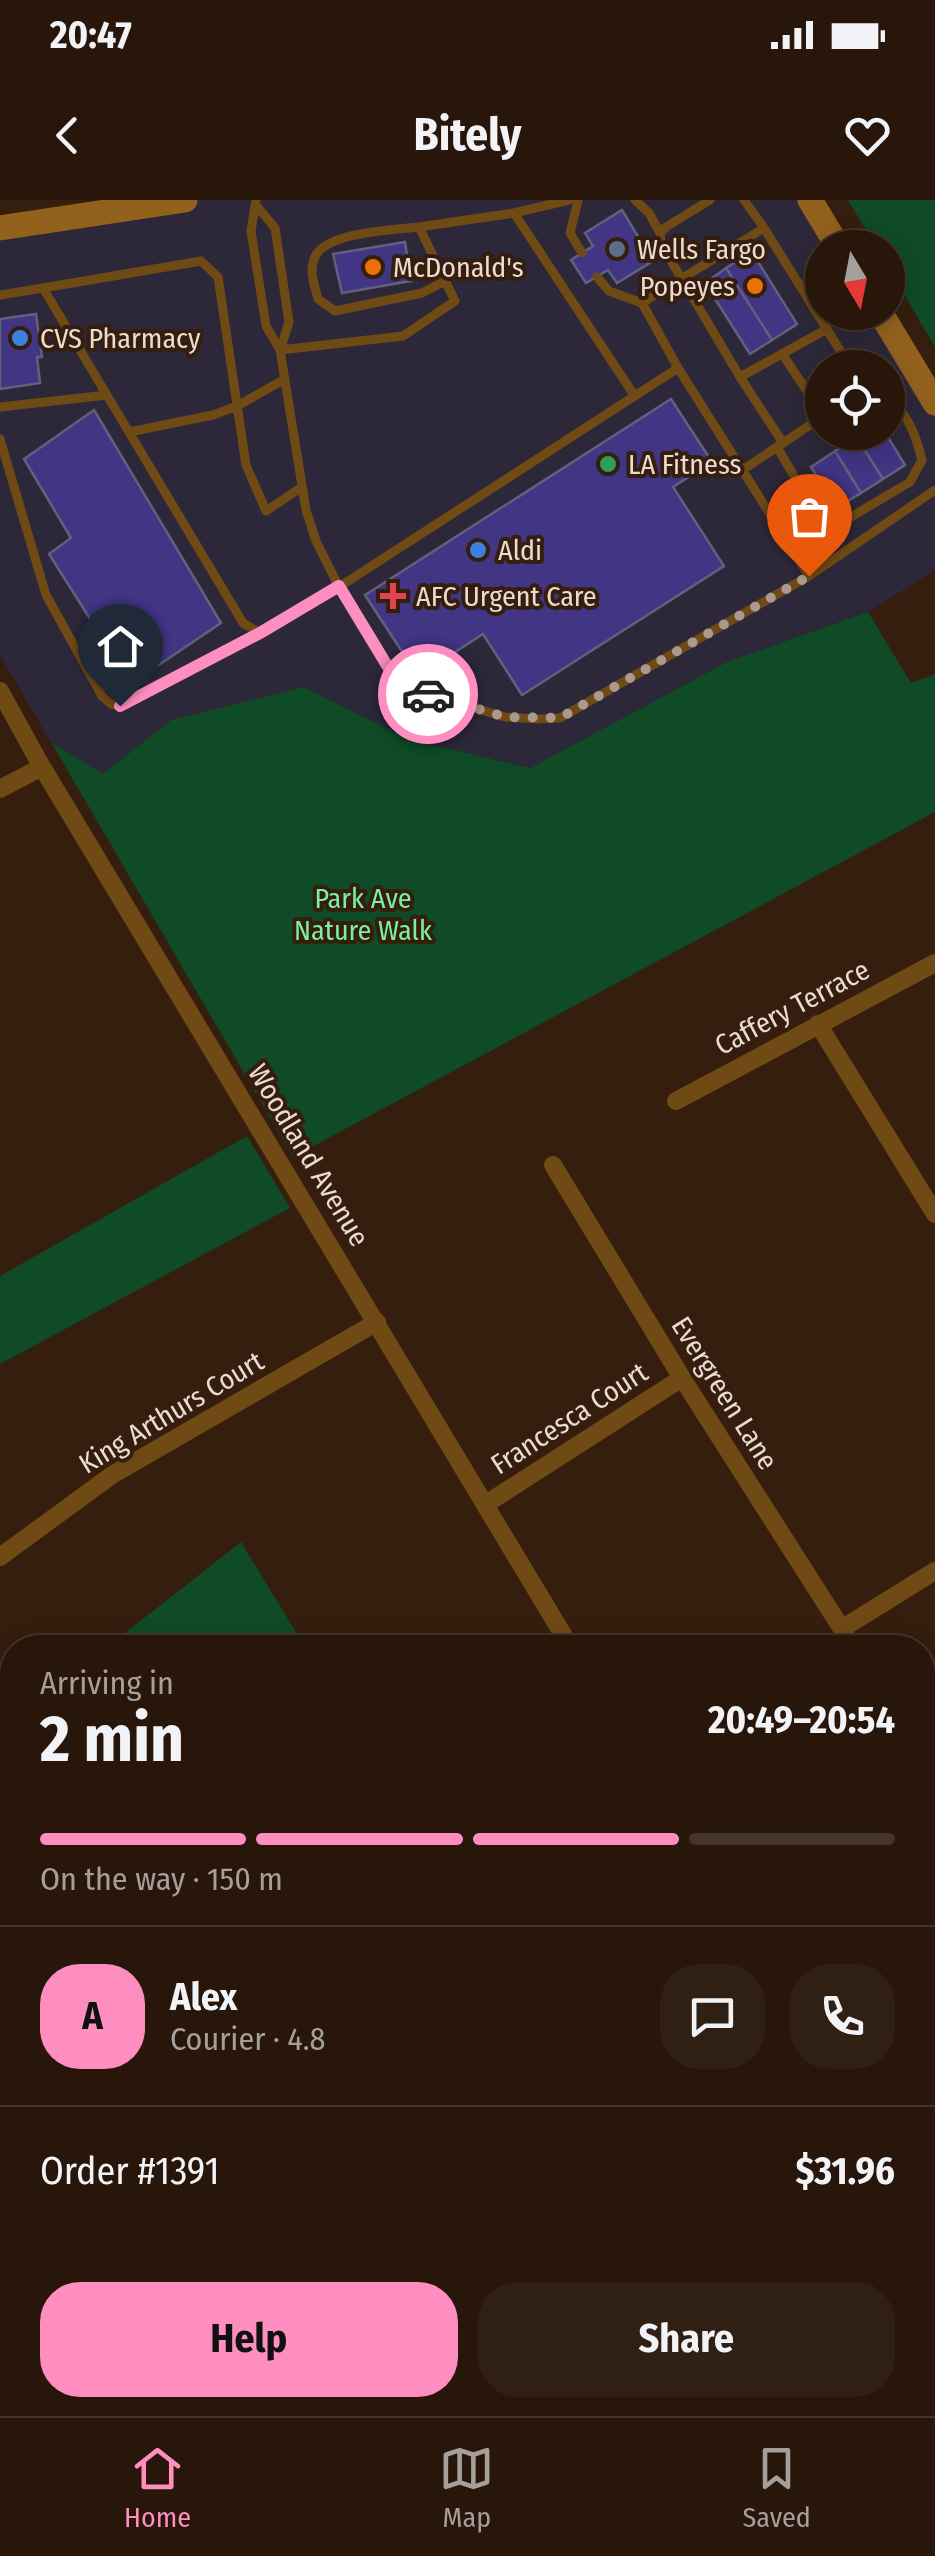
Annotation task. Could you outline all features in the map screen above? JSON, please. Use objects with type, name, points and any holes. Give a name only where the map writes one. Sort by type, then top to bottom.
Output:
[{"type":"main road","points":[[0,228],[185,200]]},
{"type":"main road","points":[[810,200],[829,230]]},
{"type":"main road","points":[[891,330],[935,402]]},
{"type":"street","name":"Woodland Avenue","points":[[0,691],[563,1635]]},
{"type":"street","points":[[0,789],[42,767]]},
{"type":"street","name":"Caffery Terrace","points":[[676,1101],[935,962]]},
{"type":"street","points":[[818,1024],[935,1214]]},
{"type":"street","name":"Evergreen Lane","points":[[553,1165],[682,1378],[847,1635]]},
{"type":"street","name":"King Arthurs Court","points":[[0,1557],[112,1476],[377,1322]]},
{"type":"street","name":"Francesca Court","points":[[486,1504],[682,1378]]},
{"type":"street","points":[[843,1628],[935,1571]]},
{"type":"lane","points":[[445,282],[422,293],[335,310],[318,300],[312,275],[314,256],[338,238],[514,214],[569,200]]},
{"type":"lane","points":[[578,200],[570,234],[582,253]]},
{"type":"lane","points":[[636,200],[649,213],[660,233],[661,244],[780,445],[816,514],[834,527],[910,482],[922,460],[917,436],[905,416]]},
{"type":"lane","points":[[660,233],[710,200]]},
{"type":"lane","points":[[744,200],[805,293]]},
{"type":"lane","points":[[256,203],[251,230],[266,326],[280,350],[302,487],[316,541],[394,677],[411,689],[505,717],[560,718],[809,576],[935,490]]},
{"type":"lane","points":[[256,203],[275,228],[288,322],[280,350]]},
{"type":"lane","points":[[514,214],[634,395]]},
{"type":"lane","points":[[280,350],[404,336],[454,300],[418,226]]},
{"type":"lane","points":[[642,303],[764,228]]},
{"type":"lane","points":[[0,295],[200,261],[218,277],[246,465],[266,510],[302,487]]},
{"type":"lane","points":[[597,276],[608,291],[642,303],[741,472],[809,576]]},
{"type":"lane","points":[[43,288],[243,623],[260,633]]},
{"type":"lane","points":[[740,377],[824,330]]},
{"type":"lane","points":[[783,355],[805,389]]},
{"type":"lane","points":[[0,439],[46,596],[102,696],[120,706],[260,633],[339,586],[678,368]]},
{"type":"lane","points":[[129,432],[214,415],[285,379]]},
{"type":"lane","points":[[0,407],[107,395]]},
{"type":"lane","points":[[741,472],[805,428]]},
{"type":"shaded area","points":[[185,200],[810,200],[829,230],[805,230],[805,330],[890,330],[903,350],[805,350],[805,450],[905,450],[905,354],[935,403],[935,570],[868,612],[727,662],[530,768],[408,739],[304,687],[171,720],[103,774],[51,742],[0,655],[0,228]]},
{"type":"green space","points":[[848,200],[935,200],[935,347],[905,296],[905,230],[866,230]]},
{"type":"green space","name":"Park Ave Nature Walk","points":[[868,612],[911,683],[935,674],[935,812],[293,1157],[51,742],[103,774],[171,720],[304,687],[408,739],[530,768],[727,662]]},
{"type":"green space","points":[[247,1136],[290,1208],[0,1364],[0,1276]]},
{"type":"green space","points":[[241,1542],[298,1635],[122,1635]]},
{"type":"building","name":"Wells Fargo","points":[[622,210],[653,261],[617,283],[608,270],[586,283],[571,260],[593,246],[585,233]]},
{"type":"building","name":"McDonald's","points":[[405,242],[411,281],[342,293],[333,254]]},
{"type":"building","name":"Popeyes","points":[[752,252],[797,324],[772,340],[726,268]]},
{"type":"building","points":[[726,268],[772,340],[750,354],[705,283]]},
{"type":"building","name":"CVS Pharmacy","points":[[36,314],[42,357],[37,357],[40,383],[0,389],[0,319]]},
{"type":"building","points":[[671,399],[712,462],[673,487],[724,566],[522,695],[483,634],[418,676],[365,595]]},
{"type":"building","points":[[94,410],[221,623],[147,673],[137,655],[121,668],[49,554],[71,538],[24,459]]},
{"type":"building","points":[[865,450],[896,450],[905,465],[883,479]]},
{"type":"building","points":[[865,450],[883,479],[861,493],[835,451]]},
{"type":"building","points":[[835,451],[861,493],[836,508],[811,467]]},
{"type":"way so far","points":[[428,694],[505,717],[560,718],[809,576]]},
{"type":"place","name":"Wells Fargo","points":[[617,249]]},
{"type":"place","name":"McDonald's","points":[[373,267]]},
{"type":"place","name":"Popeyes","points":[[755,286]]},
{"type":"place","name":"CVS Pharmacy","points":[[20,338]]},
{"type":"place","name":"LA Fitness","points":[[608,464]]},
{"type":"place","name":"Aldi","points":[[478,550]]},
{"type":"place","name":"AFC Urgent Care","points":[[393,596]]},
{"type":"route","points":[[120,706],[260,633],[339,586],[394,677],[411,689],[428,694]]}]
